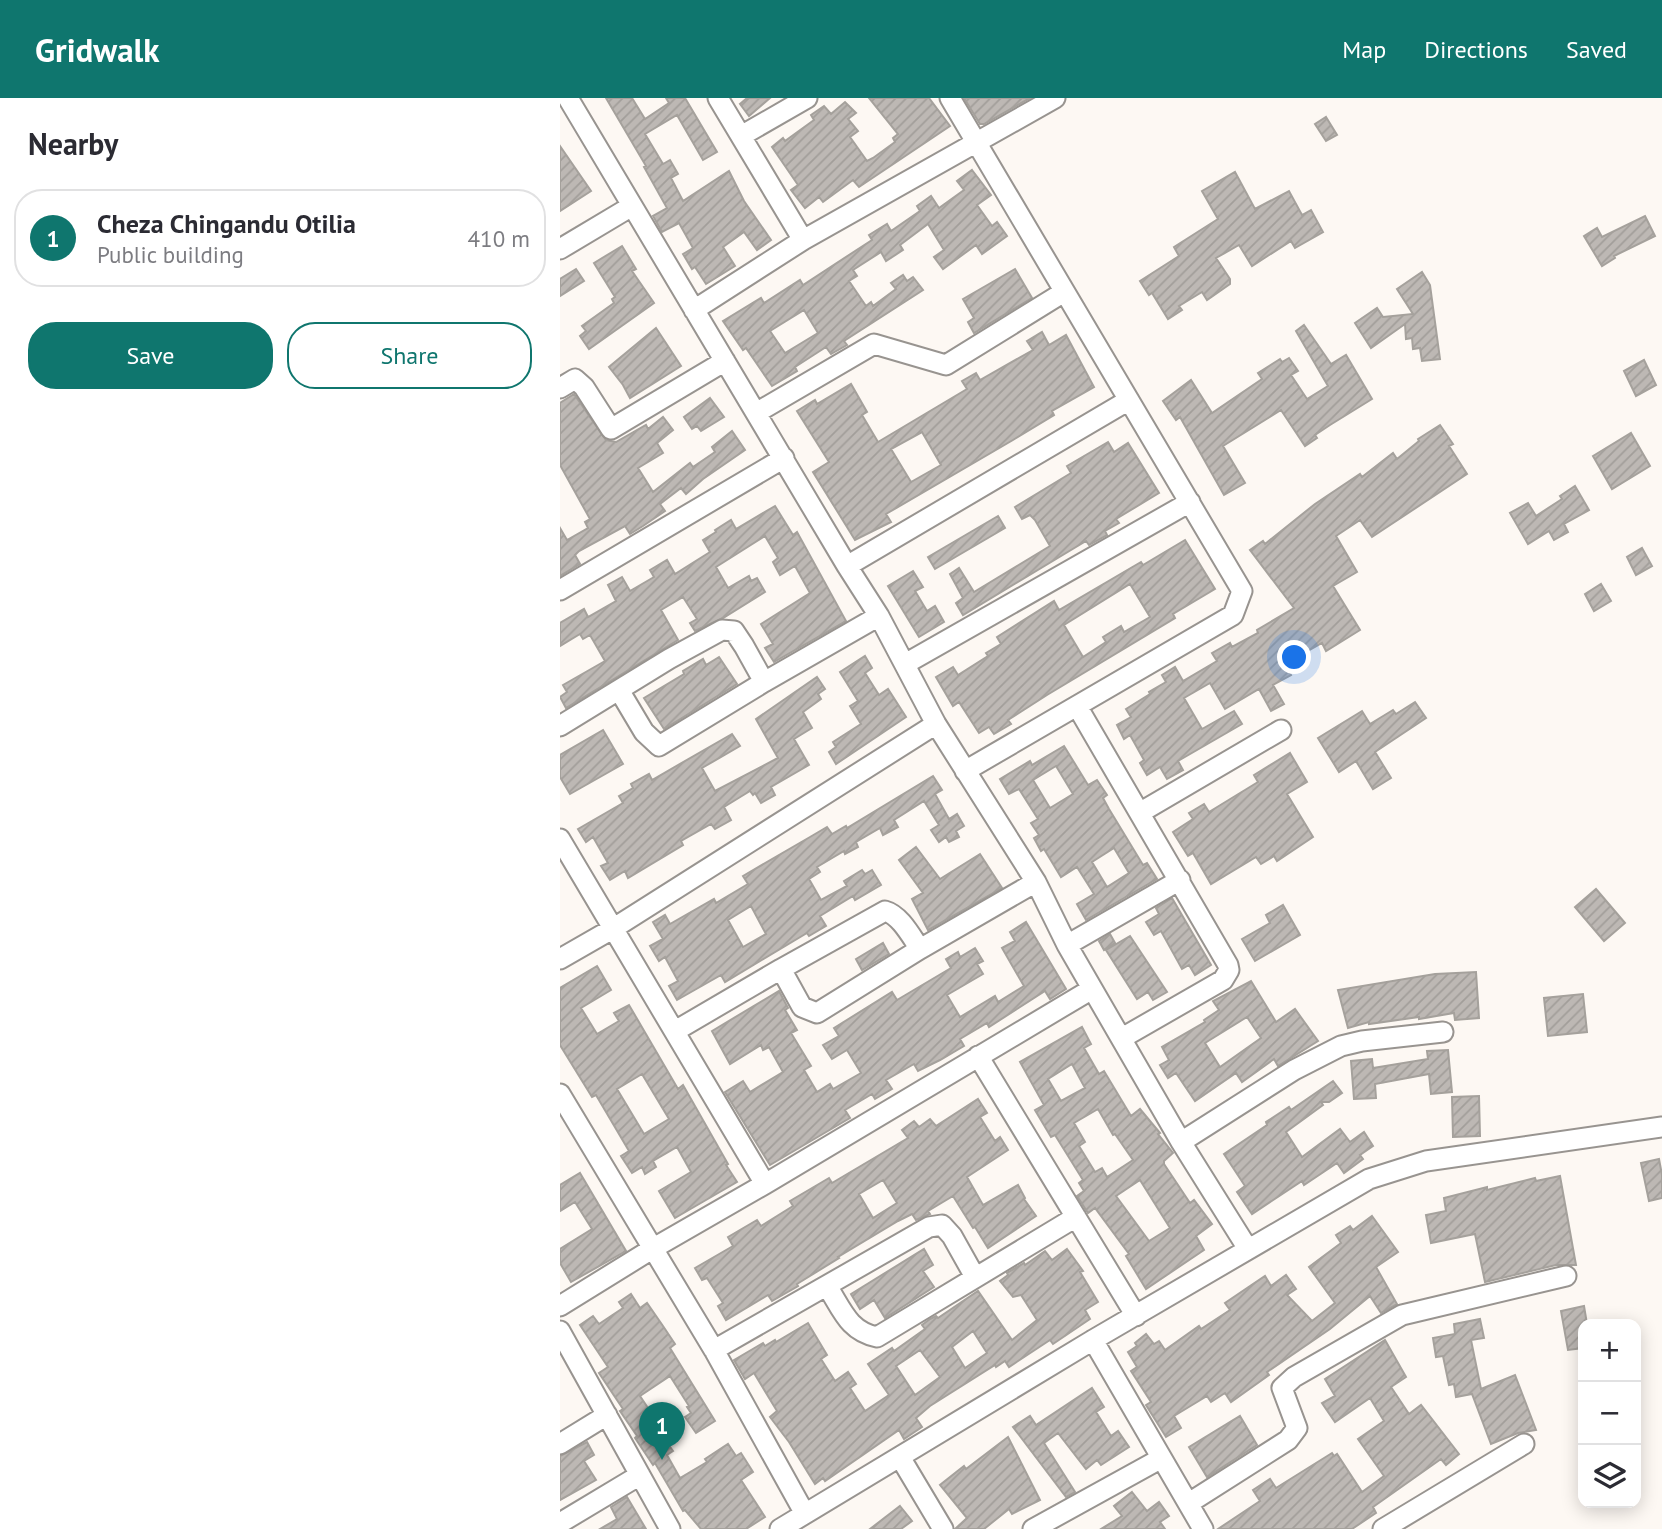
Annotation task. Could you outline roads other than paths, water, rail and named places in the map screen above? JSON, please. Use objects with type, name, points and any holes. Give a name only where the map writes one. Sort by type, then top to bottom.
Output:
[{"type":"street","points":[[718,98],[803,240]]},
{"type":"street","points":[[741,136],[807,98]]},
{"type":"street","points":[[950,98],[1242,591],[1233,615],[965,771]]},
{"type":"street","points":[[694,310],[803,240],[1055,98]]},
{"type":"street","points":[[566,102],[632,206],[879,616],[936,724],[1035,881],[1067,945],[1181,1142],[1248,1249]]},
{"type":"street","points":[[560,249],[632,206]]},
{"type":"street","points":[[756,413],[874,344],[946,365],[1065,292]]},
{"type":"street","points":[[560,388],[575,379],[584,387],[611,429],[725,361]]},
{"type":"street","points":[[847,566],[1129,400]]},
{"type":"street","points":[[560,590],[783,458]]},
{"type":"street","points":[[905,664],[1190,502]]},
{"type":"street","points":[[619,690],[645,732],[659,746],[879,616]]},
{"type":"street","points":[[560,726],[722,630],[734,631],[764,682]]},
{"type":"street","points":[[1076,706],[1141,812],[1228,965],[1223,980],[1122,1038]]},
{"type":"street","points":[[560,959],[614,929],[936,724]]},
{"type":"street","points":[[1141,812],[1281,730]]},
{"type":"street","points":[[560,839],[765,1184]]},
{"type":"street","points":[[1067,945],[1180,880]]},
{"type":"street","points":[[781,970],[802,1007],[817,1013],[1035,881]]},
{"type":"street","points":[[675,1031],[885,911],[899,920],[920,949]]},
{"type":"street","points":[[560,1306],[1093,989]]},
{"type":"street","points":[[1181,1142],[1294,1070],[1340,1046],[1443,1032]]},
{"type":"street","points":[[978,1056],[1136,1316]]},
{"type":"street","points":[[561,1098],[714,1350],[805,1514]]},
{"type":"street","points":[[780,1529],[1093,1340],[1369,1179],[1426,1161],[1662,1127]]},
{"type":"street","points":[[827,1286],[850,1323],[862,1334],[877,1337],[1076,1217]]},
{"type":"street","points":[[714,1350],[929,1227],[942,1225],[952,1236],[975,1278]]},
{"type":"street","points":[[1189,1503],[1288,1440],[1297,1428],[1282,1388],[1293,1377],[1402,1315],[1566,1276]]},
{"type":"street","points":[[560,1331],[670,1529]]},
{"type":"street","points":[[1093,1340],[1203,1529]]},
{"type":"street","points":[[560,1444],[607,1415]]},
{"type":"street","points":[[1383,1529],[1524,1444]]},
{"type":"street","points":[[900,1457],[943,1529]]},
{"type":"street","points":[[1033,1529],[1160,1459]]},
{"type":"street","points":[[560,1523],[640,1475]]},
{"type":"place","name":"Cheza Chingandu Otilia","points":[[662,1460]]}]
